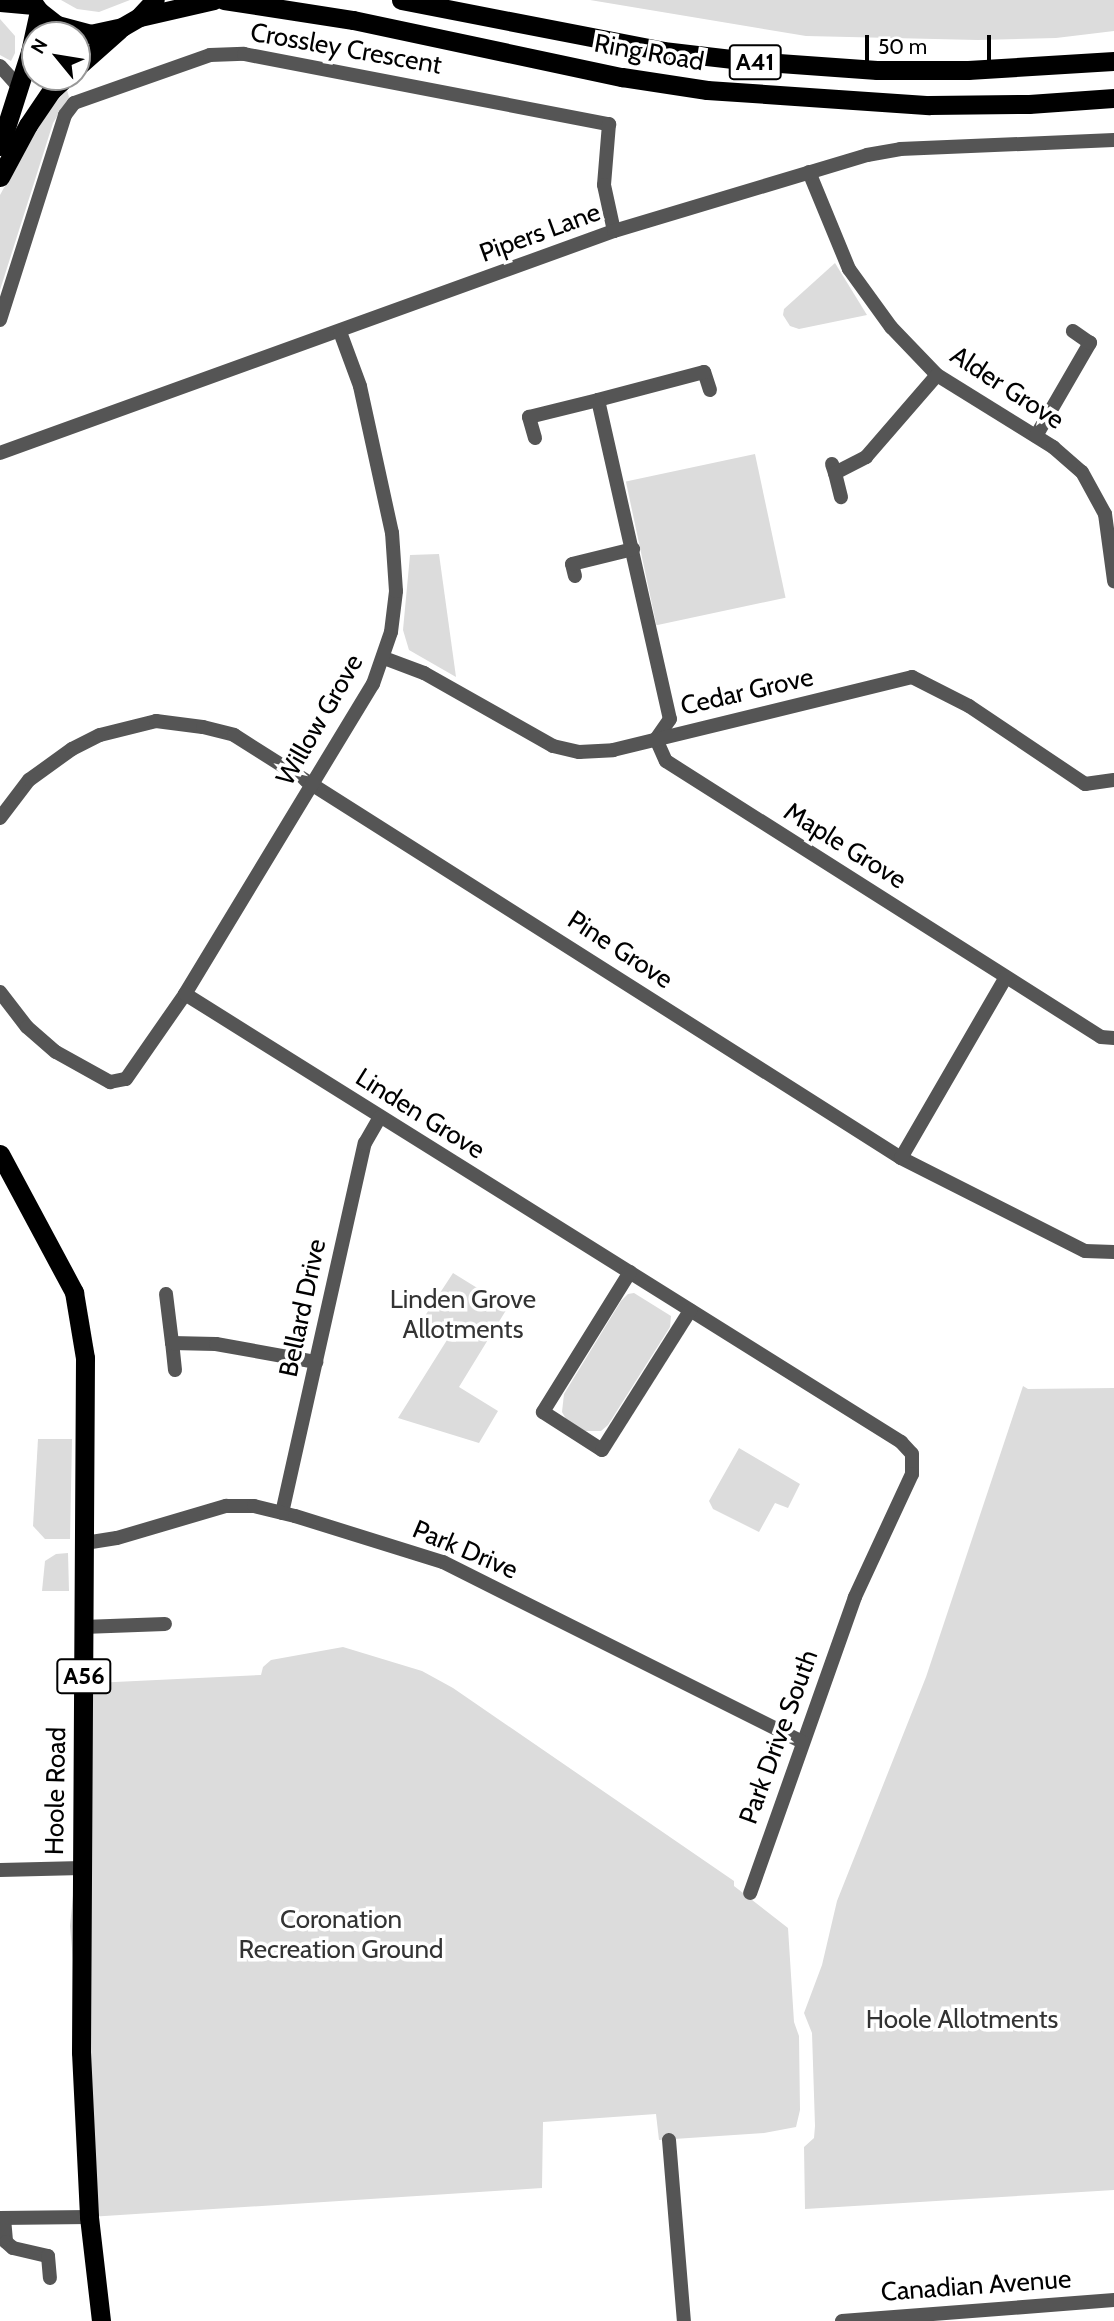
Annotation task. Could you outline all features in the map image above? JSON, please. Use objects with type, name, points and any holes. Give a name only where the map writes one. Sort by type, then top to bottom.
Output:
[{"type":"highway","points":[[91,55],[155,0]]},
{"type":"highway","points":[[0,2],[35,6],[57,24],[78,32],[101,33],[130,22],[214,0]]},
{"type":"highway","name":"Ring Road","points":[[224,0],[353,20],[622,77],[707,90],[929,106],[1029,104],[1114,98]]},
{"type":"highway","name":"Ring Road","points":[[401,0],[663,51],[750,61],[877,70],[968,70],[1114,61]]},
{"type":"highway","points":[[0,146],[20,88],[35,6]]},
{"type":"highway","points":[[0,177],[33,117],[51,91]]},
{"type":"highway","name":"Hoole Road","points":[[0,1154],[65,1273],[79,1311],[86,1395],[81,2052],[89,2217],[101,2321]]},
{"type":"street","name":"Crossley Crescent","points":[[0,320],[65,115],[74,103],[210,55],[244,54],[609,124],[604,185],[614,232]]},
{"type":"street","points":[[0,66],[20,88]]},
{"type":"street","name":"Pipers Lane","points":[[0,453],[614,232],[809,172],[900,149],[1114,140]]},
{"type":"street","name":"Alder Grove","points":[[809,172],[849,269],[891,327],[937,375],[1036,436],[1082,472],[1105,514],[1114,581]]},
{"type":"street","points":[[1036,436],[1090,344],[1073,331]]},
{"type":"street","name":"Willow Grove","points":[[0,992],[13,1012],[41,1041],[94,1075],[117,1083],[133,1071],[185,994],[363,703],[384,658],[396,591],[392,533],[360,386],[340,332]]},
{"type":"street","points":[[535,438],[529,417],[704,372],[710,390]]},
{"type":"street","points":[[841,497],[834,468],[866,457],[937,375]]},
{"type":"street","points":[[598,400],[670,719],[656,739]]},
{"type":"street","points":[[575,576],[572,564],[633,549]]},
{"type":"street","name":"Cedar Grove","points":[[384,658],[404,663],[567,751],[613,750],[912,677],[969,706],[1085,784],[1114,780]]},
{"type":"street","name":"Pine Grove","points":[[0,818],[19,790],[72,749],[100,735],[156,721],[204,727],[234,735],[901,1158],[1085,1251],[1114,1252]]},
{"type":"street","name":"Maple Grove","points":[[656,739],[666,761],[1101,1037],[1114,1038]]},
{"type":"street","points":[[901,1158],[1006,977]]},
{"type":"street","name":"Linden Grove","points":[[185,994],[901,1442],[912,1454],[912,1474],[855,1597]]},
{"type":"street","name":"Bellard Drive","points":[[282,1513],[365,1143],[380,1117]]},
{"type":"street","points":[[630,1272],[543,1412],[603,1450],[690,1311]]},
{"type":"street","points":[[166,1294],[175,1370]]},
{"type":"street","points":[[172,1343],[216,1344],[316,1362]]},
{"type":"street","name":"Park Drive","points":[[85,1543],[117,1538],[221,1506],[247,1505],[282,1513],[443,1562],[802,1742]]},
{"type":"street","name":"Park Drive South","points":[[750,1893],[855,1597]]},
{"type":"street","points":[[83,1627],[164,1624]]},
{"type":"street","points":[[0,1870],[82,1868]]},
{"type":"street","points":[[669,2140],[684,2321]]},
{"type":"street","points":[[50,2278],[48,2256],[13,2248],[6,2242],[2,2218],[89,2217]]},
{"type":"street","name":"Canadian Avenue","points":[[842,2321],[1114,2300]]},
{"type":"green space","points":[[61,0],[130,0],[99,12],[77,9]]},
{"type":"green space","points":[[590,0],[1114,0],[1114,31],[1056,38],[978,40],[806,36]]},
{"type":"green space","points":[[0,19],[15,36],[15,53],[11,61],[0,55]]},
{"type":"green space","points":[[67,91],[69,97],[53,123],[0,290],[0,195],[31,138],[54,104]]},
{"type":"green space","points":[[835,263],[867,315],[799,329],[790,326],[783,315],[784,309]]},
{"type":"green space","points":[[755,454],[786,598],[656,625],[626,481]]},
{"type":"green space","points":[[439,554],[456,677],[409,650],[403,630],[410,555]]},
{"type":"green space","name":"Linden Grove Allotments","points":[[453,1273],[508,1307],[459,1387],[498,1411],[479,1443],[398,1418],[447,1340],[421,1322]]},
{"type":"green space","points":[[634,1293],[671,1316],[670,1327],[608,1425],[601,1431],[585,1431],[566,1419],[562,1412],[564,1394],[621,1301],[628,1294]]},
{"type":"green space","name":"Hoole Allotments","points":[[1023,1386],[1028,1389],[1114,1388],[1114,2190],[805,2209],[804,2147],[814,2138],[815,2126],[812,2033],[804,2013],[822,1965],[837,1901],[926,1677]]},
{"type":"green space","points":[[38,1439],[72,1439],[70,1539],[45,1539],[33,1526]]},
{"type":"green space","points":[[739,1448],[800,1484],[788,1508],[775,1503],[759,1532],[713,1509],[709,1501]]},
{"type":"green space","points":[[68,1553],[69,1591],[42,1591],[45,1561],[56,1554]]},
{"type":"green space","name":"Coronation Recreation Ground","points":[[343,1647],[422,1671],[453,1688],[734,1881],[734,1886],[788,1928],[794,2022],[799,2036],[800,2110],[796,2127],[764,2133],[659,2140],[656,2114],[543,2122],[542,2188],[89,2217],[81,2052],[70,1926],[94,1683],[261,1675],[263,1667],[271,1660]]}]
